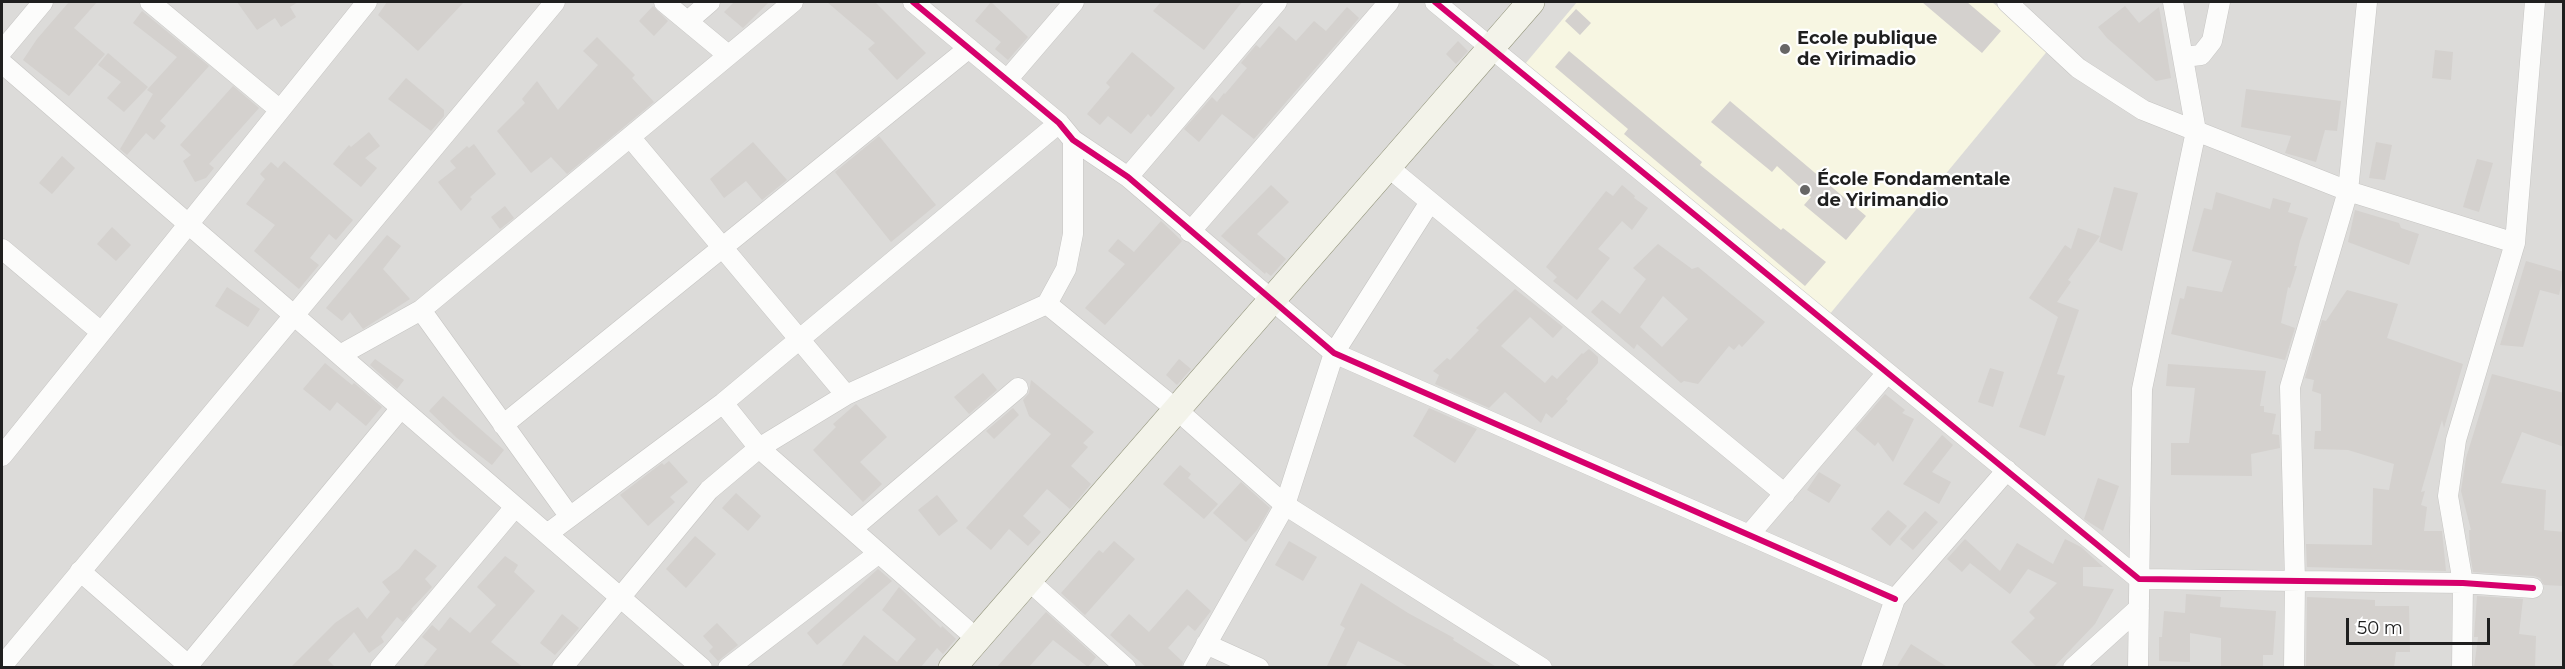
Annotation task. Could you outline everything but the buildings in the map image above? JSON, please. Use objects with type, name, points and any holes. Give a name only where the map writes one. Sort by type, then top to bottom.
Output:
[{"type":"street","points":[[2,51],[43,2]]},
{"type":"street","points":[[150,2],[280,110]]},
{"type":"street","points":[[2,456],[367,2]]},
{"type":"street","points":[[2,666],[555,2]]},
{"type":"street","points":[[664,2],[728,56]]},
{"type":"street","points":[[688,21],[710,2]]},
{"type":"street","points":[[340,355],[421,310],[793,2]]},
{"type":"street","points":[[913,2],[1059,123],[1073,140],[1128,177],[1334,353],[1895,599]]},
{"type":"street","points":[[1007,80],[1074,2]]},
{"type":"street","points":[[1128,177],[1277,2]]},
{"type":"street","points":[[1190,232],[1389,2]]},
{"type":"street","points":[[1435,2],[2139,579],[2463,583],[2533,588]]},
{"type":"street","points":[[952,668],[1531,2]]},
{"type":"street","points":[[2007,2],[2078,68],[2143,110],[2348,191],[2515,243]]},
{"type":"street","points":[[2138,668],[2142,389],[2196,132],[2173,2]]},
{"type":"street","points":[[2184,57],[2201,55],[2212,41],[2220,2]]},
{"type":"street","points":[[2294,668],[2295,581],[2290,387],[2348,191],[2367,2]]},
{"type":"street","points":[[2462,668],[2463,583],[2448,496],[2456,440],[2515,243],[2535,2]]},
{"type":"street","points":[[503,425],[969,48]]},
{"type":"street","points":[[2,63],[702,668]]},
{"type":"street","points":[[547,534],[723,403],[1059,123]]},
{"type":"street","points":[[630,137],[846,395]]},
{"type":"street","points":[[562,668],[619,596],[709,490],[759,448],[846,395],[1047,304],[1066,269],[1073,234],[1073,140]]},
{"type":"street","points":[[1388,167],[1785,494]]},
{"type":"street","points":[[1192,668],[1285,505],[1334,353],[1430,202]]},
{"type":"street","points":[[2,249],[101,332]]},
{"type":"street","points":[[1047,304],[1177,410],[1285,505],[1542,668]]},
{"type":"street","points":[[421,310],[570,517]]},
{"type":"street","points":[[1749,535],[1887,373]]},
{"type":"street","points":[[852,529],[1018,388]]},
{"type":"street","points":[[723,403],[759,448],[976,639]]},
{"type":"street","points":[[80,571],[187,666],[401,408]]},
{"type":"street","points":[[1871,668],[1895,599],[2007,470]]},
{"type":"street","points":[[380,668],[515,507]]},
{"type":"street","points":[[728,668],[879,553]]},
{"type":"street","points":[[1028,580],[1126,668]]},
{"type":"street","points":[[2073,668],[2139,608]]},
{"type":"street","points":[[1206,644],[1259,668]]},
{"type":"shaded area","points":[[2,2],[2563,2],[2563,667],[2,667]]},
{"type":"shaded area","name":"École Fondamentale de Yirimandio","points":[[1577,2],[1992,2],[2049,49],[1829,315],[1525,64]]},
{"type":"cycle path","points":[[913,2],[1059,123],[1073,140],[1128,177],[1334,353],[1895,599]]},
{"type":"cycle path","points":[[1435,2],[2139,579],[2463,583],[2533,588]]},
{"type":"place","name":"Ecole publique de Yirimadio","points":[[1785,49]]},
{"type":"place","name":"École Fondamentale de Yirimandio","points":[[1805,190]]}]
